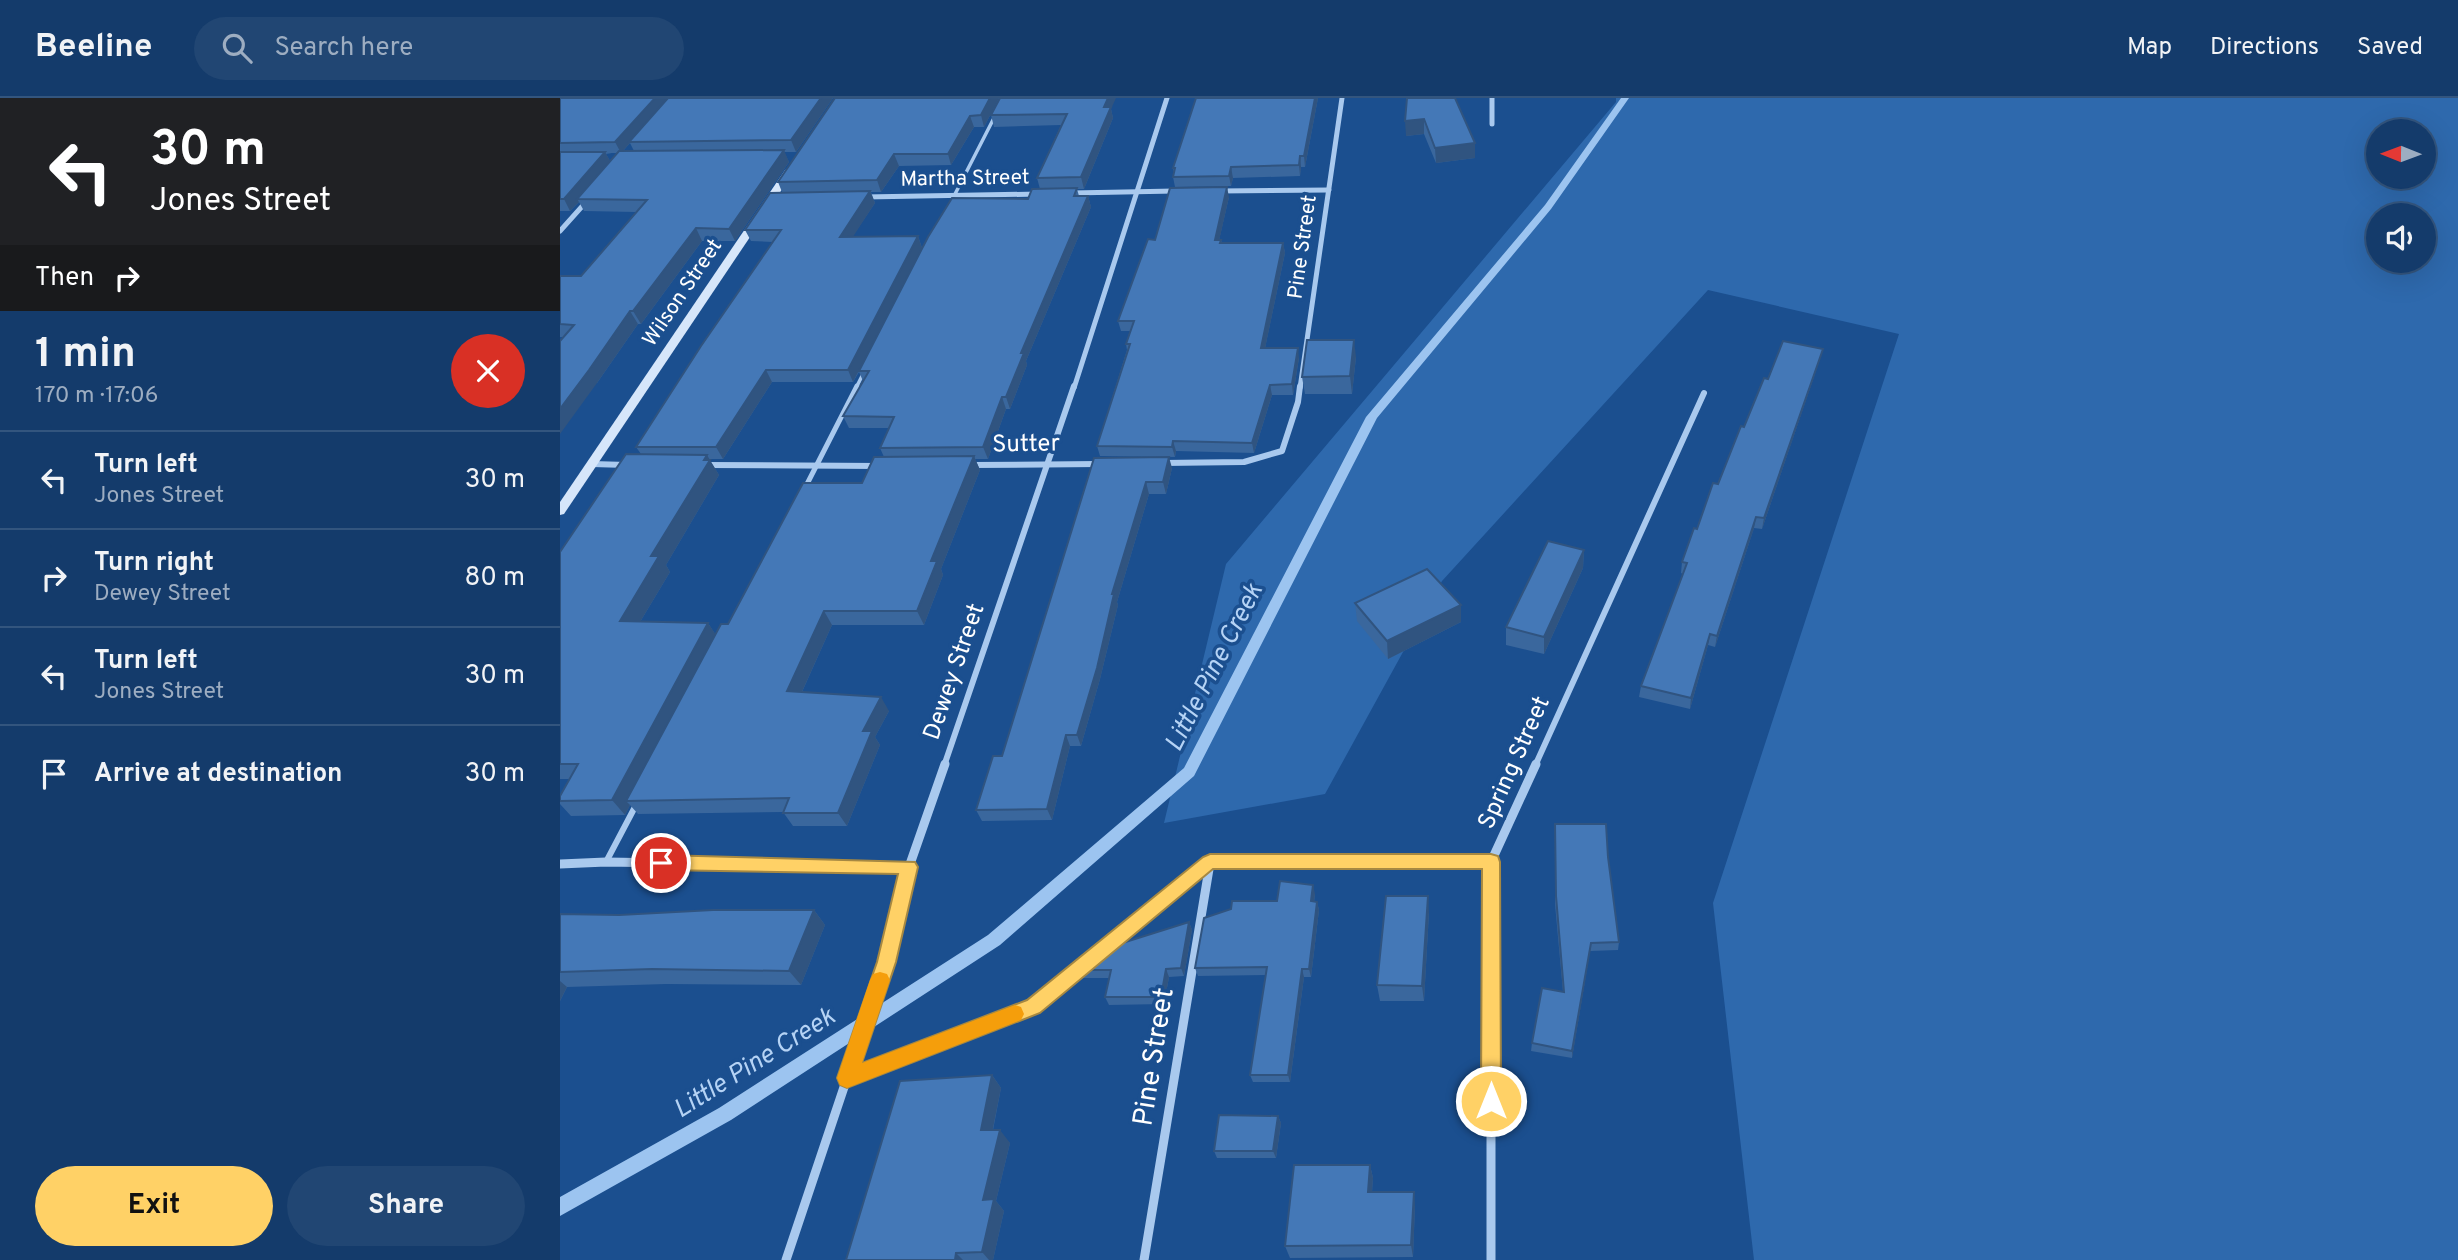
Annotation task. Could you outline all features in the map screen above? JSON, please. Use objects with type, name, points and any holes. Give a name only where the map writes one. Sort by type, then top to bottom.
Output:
[{"type":"street","name":"Dewey Street","points":[[786,1260],[886,962],[909,867],[1049,464],[1167,98]]},
{"type":"street","name":"Pine Street","points":[[1160,463],[1244,462],[1282,451],[1298,402],[1342,98]]},
{"type":"street","points":[[1492,98],[1492,124]]},
{"type":"street","name":"Wilson Street","points":[[560,512],[799,157]]},
{"type":"street","points":[[1218,191],[1329,190]]},
{"type":"street","name":"Martha Street","points":[[1066,193],[1177,191]]},
{"type":"street","name":"Martha Street","points":[[862,197],[1052,193]]},
{"type":"street","points":[[770,199],[783,199]]},
{"type":"street","points":[[560,231],[587,201]]},
{"type":"street","name":"Spring Street","points":[[1491,1260],[1491,862],[1704,393]]},
{"type":"street","points":[[592,464],[631,465]]},
{"type":"street","name":"Sutter","points":[[967,465],[1104,464]]},
{"type":"street","points":[[697,465],[884,466]]},
{"type":"street","points":[[560,864],[606,862],[909,867]]},
{"type":"street","name":"Pine Street","points":[[1144,1260],[1210,862]]},
{"type":"street","points":[[847,1078],[1034,1006],[1210,862],[1491,862]]},
{"type":"lane","points":[[948,208],[998,110]]},
{"type":"lane","points":[[803,491],[866,368]]},
{"type":"lane","points":[[606,862],[639,800]]},
{"type":"shaded area","points":[[1616,98],[2458,98],[2458,1260],[1754,1260],[1713,903],[1899,334],[1708,290],[1442,581],[1325,794],[1164,823],[1226,564],[1616,102]]},
{"type":"building","points":[[560,98],[655,98],[615,142],[560,143]]},
{"type":"building","points":[[668,98],[821,98],[791,140],[629,142]]},
{"type":"building","points":[[835,98],[990,98],[981,115],[970,116],[948,154],[894,154],[877,180],[778,182]]},
{"type":"building","points":[[1000,98],[1108,98],[1104,107],[1111,107],[1081,177],[1037,178],[1067,114],[991,115]]},
{"type":"building","points":[[1196,98],[1315,98],[1304,156],[1300,156],[1299,165],[1231,167],[1229,176],[1173,177],[1173,168]]},
{"type":"building","points":[[1407,98],[1455,98],[1475,143],[1435,148],[1424,119],[1405,121]]},
{"type":"building","points":[[784,150],[729,229],[696,228],[633,311],[630,311],[560,409],[560,341],[574,325],[560,324],[560,276],[581,276],[647,200],[577,199],[619,151]]},
{"type":"building","points":[[560,152],[605,152],[564,199],[560,199]]},
{"type":"building","points":[[1227,187],[1215,240],[1221,240],[1220,243],[1283,243],[1261,348],[1298,348],[1292,384],[1270,385],[1252,443],[1173,441],[1172,447],[1097,446],[1130,344],[1126,344],[1134,321],[1118,321],[1148,239],[1155,240],[1170,188]]},
{"type":"building","points":[[1077,188],[1074,196],[1088,196],[983,447],[880,448],[894,417],[843,416],[869,371],[859,371],[928,237],[952,198],[1028,199],[1032,189]]},
{"type":"building","points":[[870,191],[840,237],[918,236],[848,370],[766,370],[716,447],[636,447],[781,230],[745,230],[770,193]]},
{"type":"building","points":[[1307,340],[1354,340],[1350,376],[1302,377]]},
{"type":"building","points":[[1783,341],[1823,349],[1764,518],[1756,517],[1717,636],[1710,634],[1691,698],[1641,686],[1687,563],[1682,562],[1694,528],[1697,529],[1713,483],[1718,484],[1741,426],[1744,427],[1764,378],[1768,379]]},
{"type":"building","points":[[626,454],[707,455],[704,460],[710,460],[651,556],[659,556],[620,621],[708,623],[612,800],[560,801],[560,796],[578,764],[560,764],[560,552]]},
{"type":"building","points":[[974,456],[931,561],[937,561],[917,611],[824,611],[787,691],[881,697],[863,731],[872,731],[838,813],[783,813],[789,798],[626,801],[721,624],[728,624],[803,483],[862,483],[874,457]]},
{"type":"building","points":[[1169,457],[1163,482],[1146,482],[1112,594],[1097,668],[1077,735],[1066,735],[1047,809],[976,810],[993,756],[1002,756],[1094,458]]},
{"type":"building","points":[[1548,541],[1584,550],[1544,637],[1506,627]]},
{"type":"building","points":[[1427,569],[1461,605],[1387,641],[1355,603]]},
{"type":"building","points":[[1555,824],[1606,824],[1619,942],[1591,943],[1572,1051],[1532,1043],[1542,988],[1564,992],[1556,896]]},
{"type":"building","points":[[1280,881],[1313,885],[1311,901],[1317,902],[1309,969],[1302,969],[1288,1075],[1250,1075],[1267,967],[1195,968],[1204,918],[1231,909],[1232,901],[1277,901]]},
{"type":"building","points":[[1386,896],[1428,896],[1422,986],[1377,985]]},
{"type":"building","points":[[713,910],[814,910],[789,971],[652,969],[560,972],[560,914],[619,915]]},
{"type":"building","points":[[1189,922],[1181,968],[1166,969],[1161,997],[1105,997],[1111,970],[1075,970],[1100,950]]},
{"type":"building","points":[[992,1075],[981,1130],[1000,1130],[983,1200],[994,1199],[982,1252],[956,1253],[955,1260],[846,1260],[900,1081]]},
{"type":"building","points":[[1219,1115],[1278,1116],[1273,1151],[1214,1151]]},
{"type":"building","points":[[1294,1165],[1370,1165],[1368,1192],[1414,1192],[1411,1245],[1285,1246]]},
{"type":"waterway","name":"Little Pine Creek","points":[[560,1207],[725,1114],[994,940],[1189,772],[1372,417],[1548,207],[1625,98]]},
{"type":"slow traffic","points":[[880,980],[847,1078],[1015,1014]]},
{"type":"route","points":[[661,863],[909,867],[886,962],[847,1078],[1034,1006],[1210,862],[1491,862],[1491,1101]]}]
